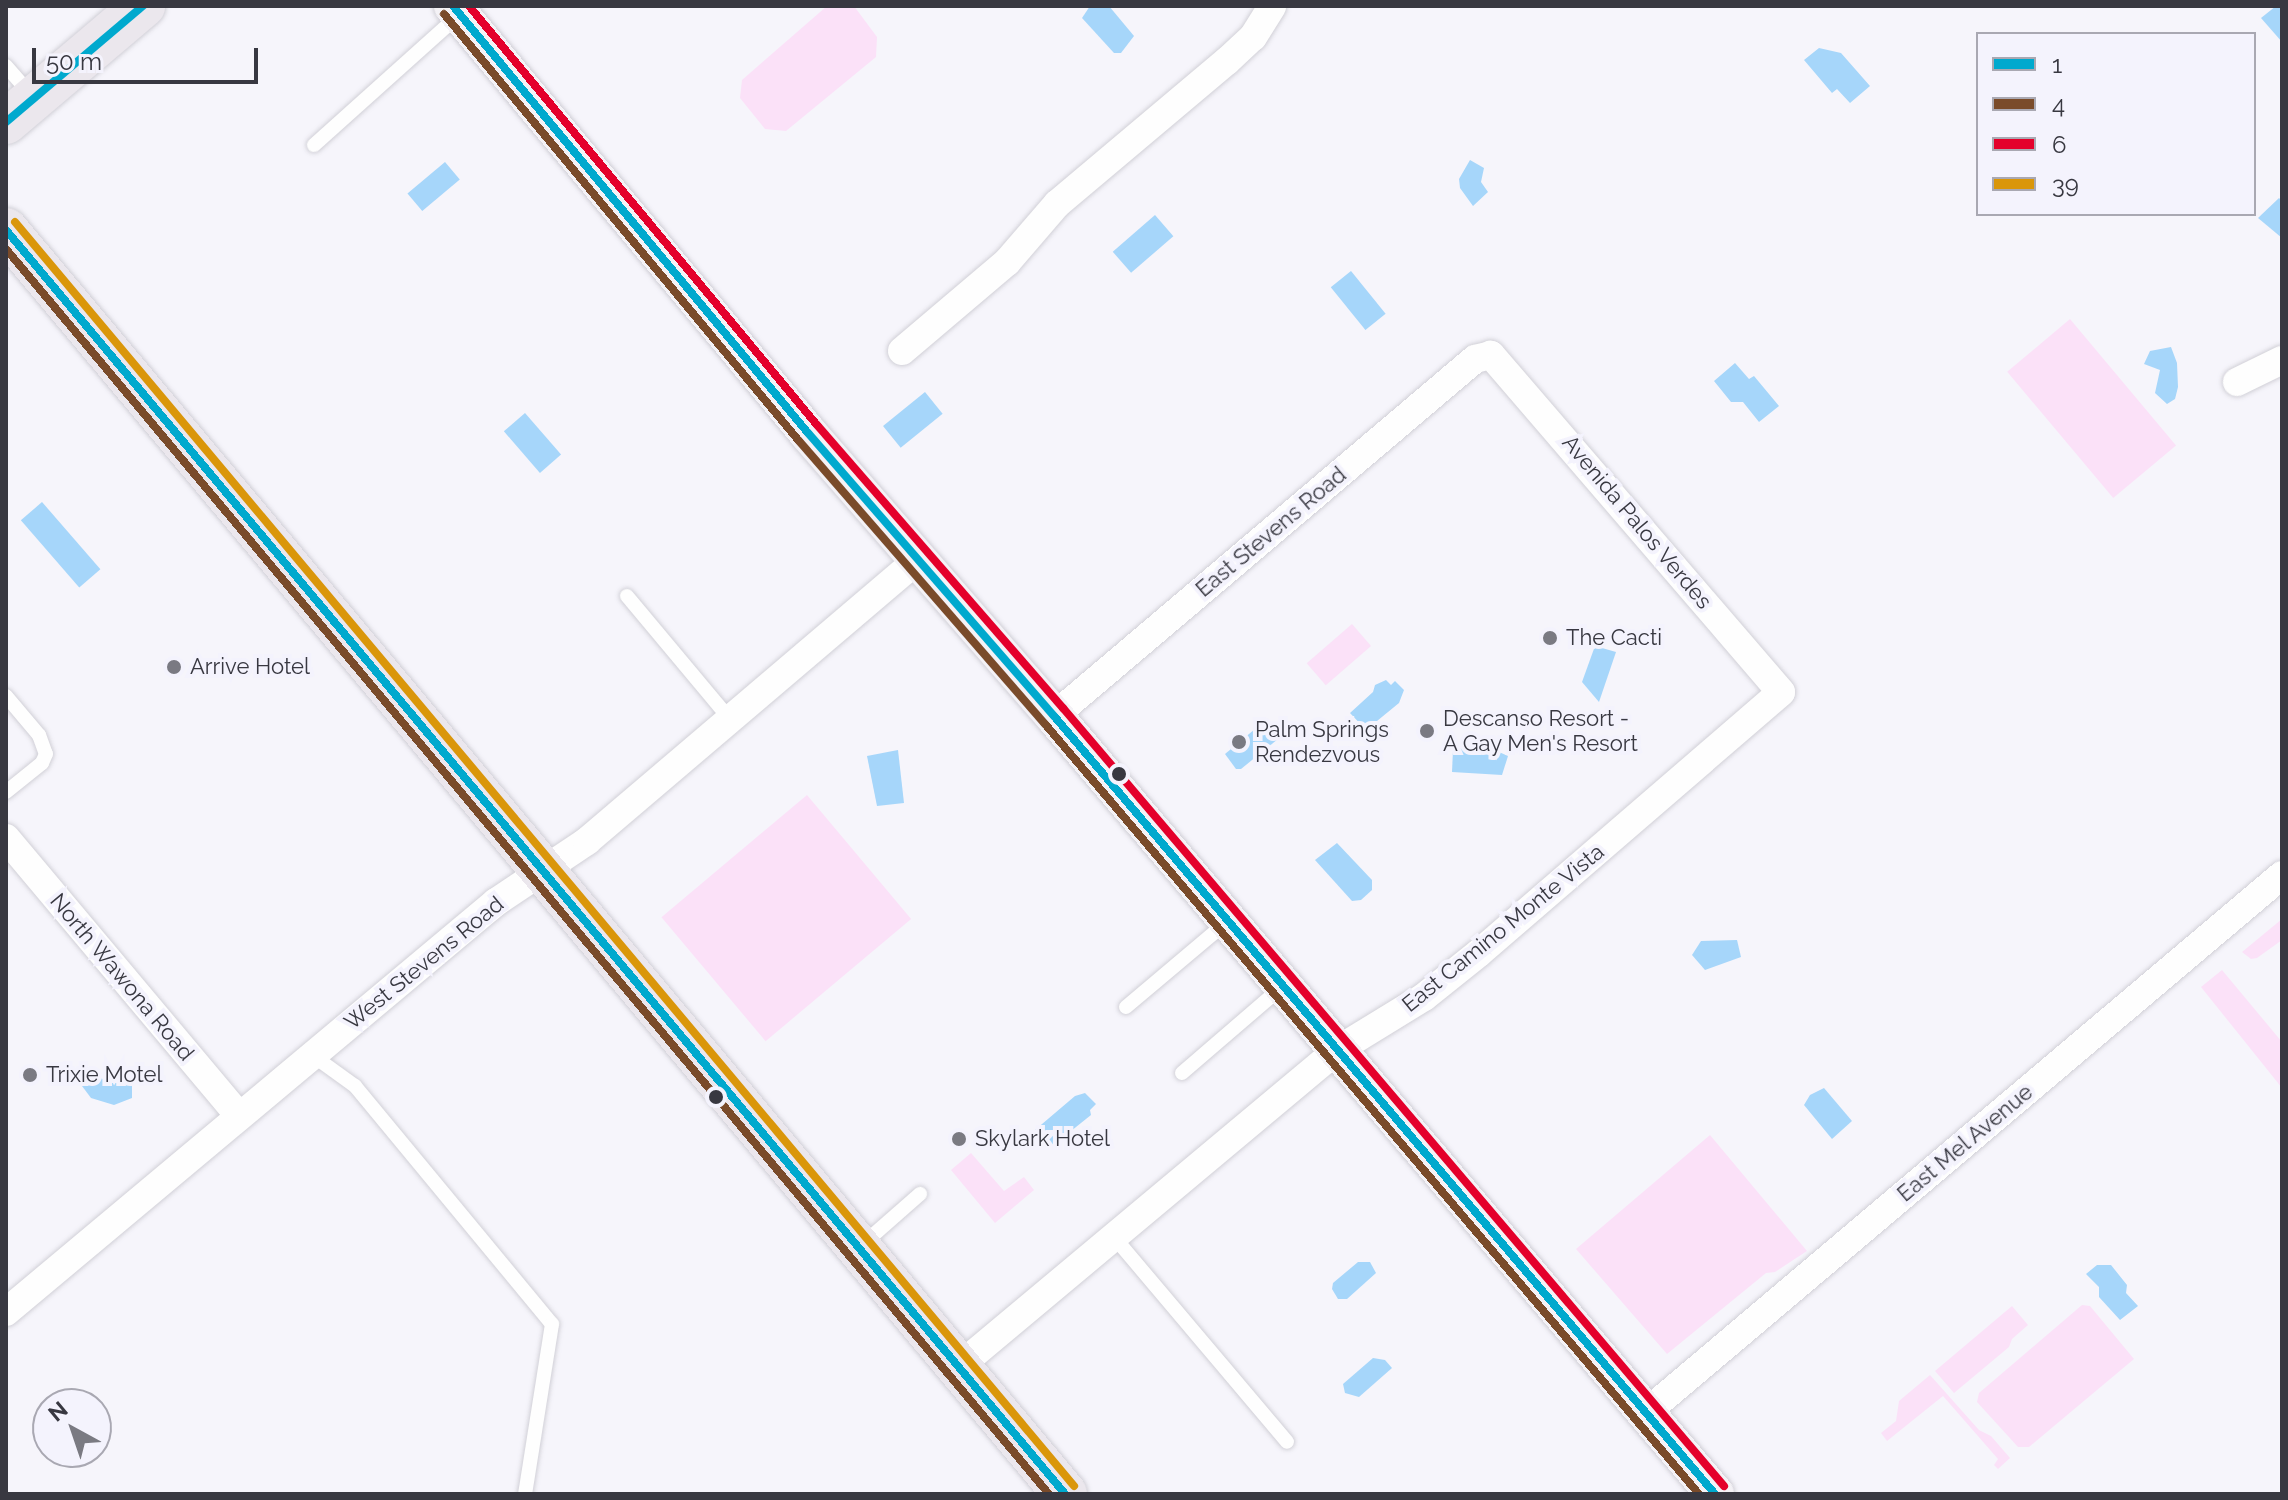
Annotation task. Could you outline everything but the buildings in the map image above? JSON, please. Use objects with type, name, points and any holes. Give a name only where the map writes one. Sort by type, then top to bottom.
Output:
[{"type":"main road","points":[[20,111],[143,6]]},
{"type":"main road","points":[[456,10],[808,433],[919,558],[1336,1051],[1648,1411],[1715,1494]]},
{"type":"main road","points":[[6,230],[1065,1494]]},
{"type":"street","points":[[902,351],[1007,262],[1057,204],[1253,37],[1272,6]]},
{"type":"street","name":"Avenida Palos Verdes","points":[[1491,355],[1781,692]]},
{"type":"street","name":"East Stevens Road","points":[[1054,716],[1475,359],[1491,355]]},
{"type":"street","points":[[2237,382],[2282,360]]},
{"type":"street","name":"West Stevens Road","points":[[6,1312],[496,902],[587,841],[919,558]]},
{"type":"street","name":"East Camino Monte Vista","points":[[957,1368],[1336,1051],[1424,997],[1479,953],[1781,692]]},
{"type":"street","name":"North Wawona Road","points":[[6,838],[239,1116]]},
{"type":"street","name":"East Mel Avenue","points":[[1648,1411],[2282,875]]},
{"type":"lane","points":[[314,145],[456,10]]},
{"type":"lane","points":[[6,66],[20,111]]},
{"type":"lane","points":[[627,596],[730,719]]},
{"type":"lane","points":[[6,696],[39,735],[46,754],[42,763],[6,792]]},
{"type":"lane","points":[[1126,1007],[1227,922]]},
{"type":"lane","points":[[1182,1073],[1282,987]]},
{"type":"lane","points":[[312,1055],[355,1086],[552,1324],[525,1494]]},
{"type":"lane","points":[[858,1249],[920,1194]]},
{"type":"lane","points":[[1114,1237],[1287,1442]]},
{"type":"shaded area","points":[[827,6],[854,6],[877,37],[876,57],[786,131],[765,129],[740,98],[742,80]]},
{"type":"shaded area","points":[[2070,319],[2176,445],[2113,498],[2007,372]]},
{"type":"shaded area","points":[[1352,624],[1371,646],[1326,685],[1307,663]]},
{"type":"shaded area","points":[[807,795],[911,919],[766,1041],[661,917]]},
{"type":"shaded area","points":[[2282,919],[2282,940],[2257,958],[2251,959],[2242,952]]},
{"type":"shaded area","points":[[2222,970],[2282,1042],[2282,1088],[2201,987]]},
{"type":"shaded area","points":[[1710,1135],[1807,1251],[1775,1272],[1766,1273],[1667,1354],[1576,1249]]},
{"type":"shaded area","points":[[971,1153],[1004,1191],[1024,1177],[1034,1190],[995,1223],[951,1170]]},
{"type":"shaded area","points":[[2082,1305],[2090,1306],[2134,1359],[2029,1447],[2018,1447],[1977,1402],[1979,1393]]},
{"type":"shaded area","points":[[2012,1306],[2028,1325],[2012,1339],[2009,1347],[1954,1393],[1935,1371]]},
{"type":"shaded area","points":[[1930,1375],[1979,1430],[1991,1436],[2010,1458],[1998,1469],[1994,1465],[1998,1459],[1943,1396],[1887,1441],[1881,1433],[1896,1421],[1899,1401]]},
{"type":"water","points":[[1090,6],[1109,6],[1134,36],[1121,53],[1114,53],[1082,18]]},
{"type":"water","points":[[2276,6],[2282,6],[2282,42],[2261,18]]},
{"type":"water","points":[[1819,48],[1841,53],[1870,86],[1850,103],[1837,89],[1832,93],[1804,60]]},
{"type":"water","points":[[1470,160],[1484,168],[1481,182],[1488,192],[1473,206],[1460,188],[1459,179]]},
{"type":"water","points":[[445,162],[460,180],[422,211],[407,193]]},
{"type":"water","points":[[2279,198],[2282,201],[2282,238],[2258,218]]},
{"type":"water","points":[[1155,215],[1173,236],[1131,273],[1113,252]]},
{"type":"water","points":[[1351,271],[1386,314],[1365,330],[1331,287]]},
{"type":"water","points":[[2171,347],[2177,363],[2178,387],[2175,399],[2167,404],[2155,393],[2160,370],[2144,364],[2150,351]]},
{"type":"water","points":[[1735,363],[1749,379],[1754,376],[1779,406],[1759,422],[1743,402],[1731,402],[1714,381]]},
{"type":"water","points":[[925,392],[943,414],[901,448],[883,426]]},
{"type":"water","points":[[525,413],[561,455],[540,473],[504,431]]},
{"type":"water","points":[[42,502],[100,569],[79,588],[21,520]]},
{"type":"water","points":[[1595,646],[1616,652],[1599,702],[1582,682]]},
{"type":"water","points":[[1386,680],[1391,685],[1395,681],[1404,690],[1399,703],[1366,730],[1350,713],[1373,692],[1375,685]]},
{"type":"water","points":[[1255,729],[1278,739],[1241,769],[1236,769],[1225,754]]},
{"type":"water","points":[[1481,744],[1508,756],[1502,775],[1452,772],[1453,750]]},
{"type":"water","points":[[898,750],[904,803],[877,806],[867,756]]},
{"type":"water","points":[[1337,843],[1372,880],[1372,890],[1361,900],[1352,901],[1315,860]]},
{"type":"water","points":[[1737,940],[1741,957],[1705,970],[1692,955],[1701,941]]},
{"type":"water","points":[[92,1071],[104,1080],[128,1080],[132,1084],[132,1098],[114,1105],[91,1098],[79,1082],[83,1073]]},
{"type":"water","points":[[1824,1088],[1852,1121],[1832,1139],[1804,1105],[1810,1095]]},
{"type":"water","points":[[1085,1093],[1096,1104],[1090,1110],[1091,1115],[1051,1147],[1041,1150],[1031,1138],[1035,1130],[1075,1096]]},
{"type":"water","points":[[1358,1262],[1370,1262],[1376,1273],[1347,1299],[1338,1299],[1332,1289],[1333,1283]]},
{"type":"water","points":[[2097,1265],[2111,1265],[2127,1285],[2126,1293],[2138,1306],[2120,1320],[2099,1297],[2099,1287],[2086,1274]]},
{"type":"water","points":[[1373,1358],[1385,1360],[1392,1368],[1359,1397],[1345,1393],[1343,1384]]},
{"type":"transit line","name":"1","points":[[6,122],[143,6]]},
{"type":"transit line","name":"1","points":[[453,6],[808,433],[1054,716],[1715,1494]]},
{"type":"transit line","name":"6","points":[[469,6],[817,425],[1063,708],[1724,1486]]},
{"type":"transit line","name":"4","points":[[444,14],[799,441],[1045,724],[1699,1494]]},
{"type":"transit line","name":"39","points":[[15,222],[1074,1486]]},
{"type":"transit line","name":"1","points":[[6,230],[1065,1494]]},
{"type":"transit line","name":"4","points":[[6,249],[1049,1494]]},
{"type":"place","name":"The Cacti","points":[[1550,638]]},
{"type":"place","name":"Arrive Hotel","points":[[174,667]]},
{"type":"place","name":"Descanso Resort - A Gay Men's Resort","points":[[1427,731]]},
{"type":"place","name":"Palm Springs Rendezvous","points":[[1239,742]]},
{"type":"place","name":"Trixie Motel","points":[[30,1075]]},
{"type":"place","name":"Skylark Hotel","points":[[959,1139]]}]
